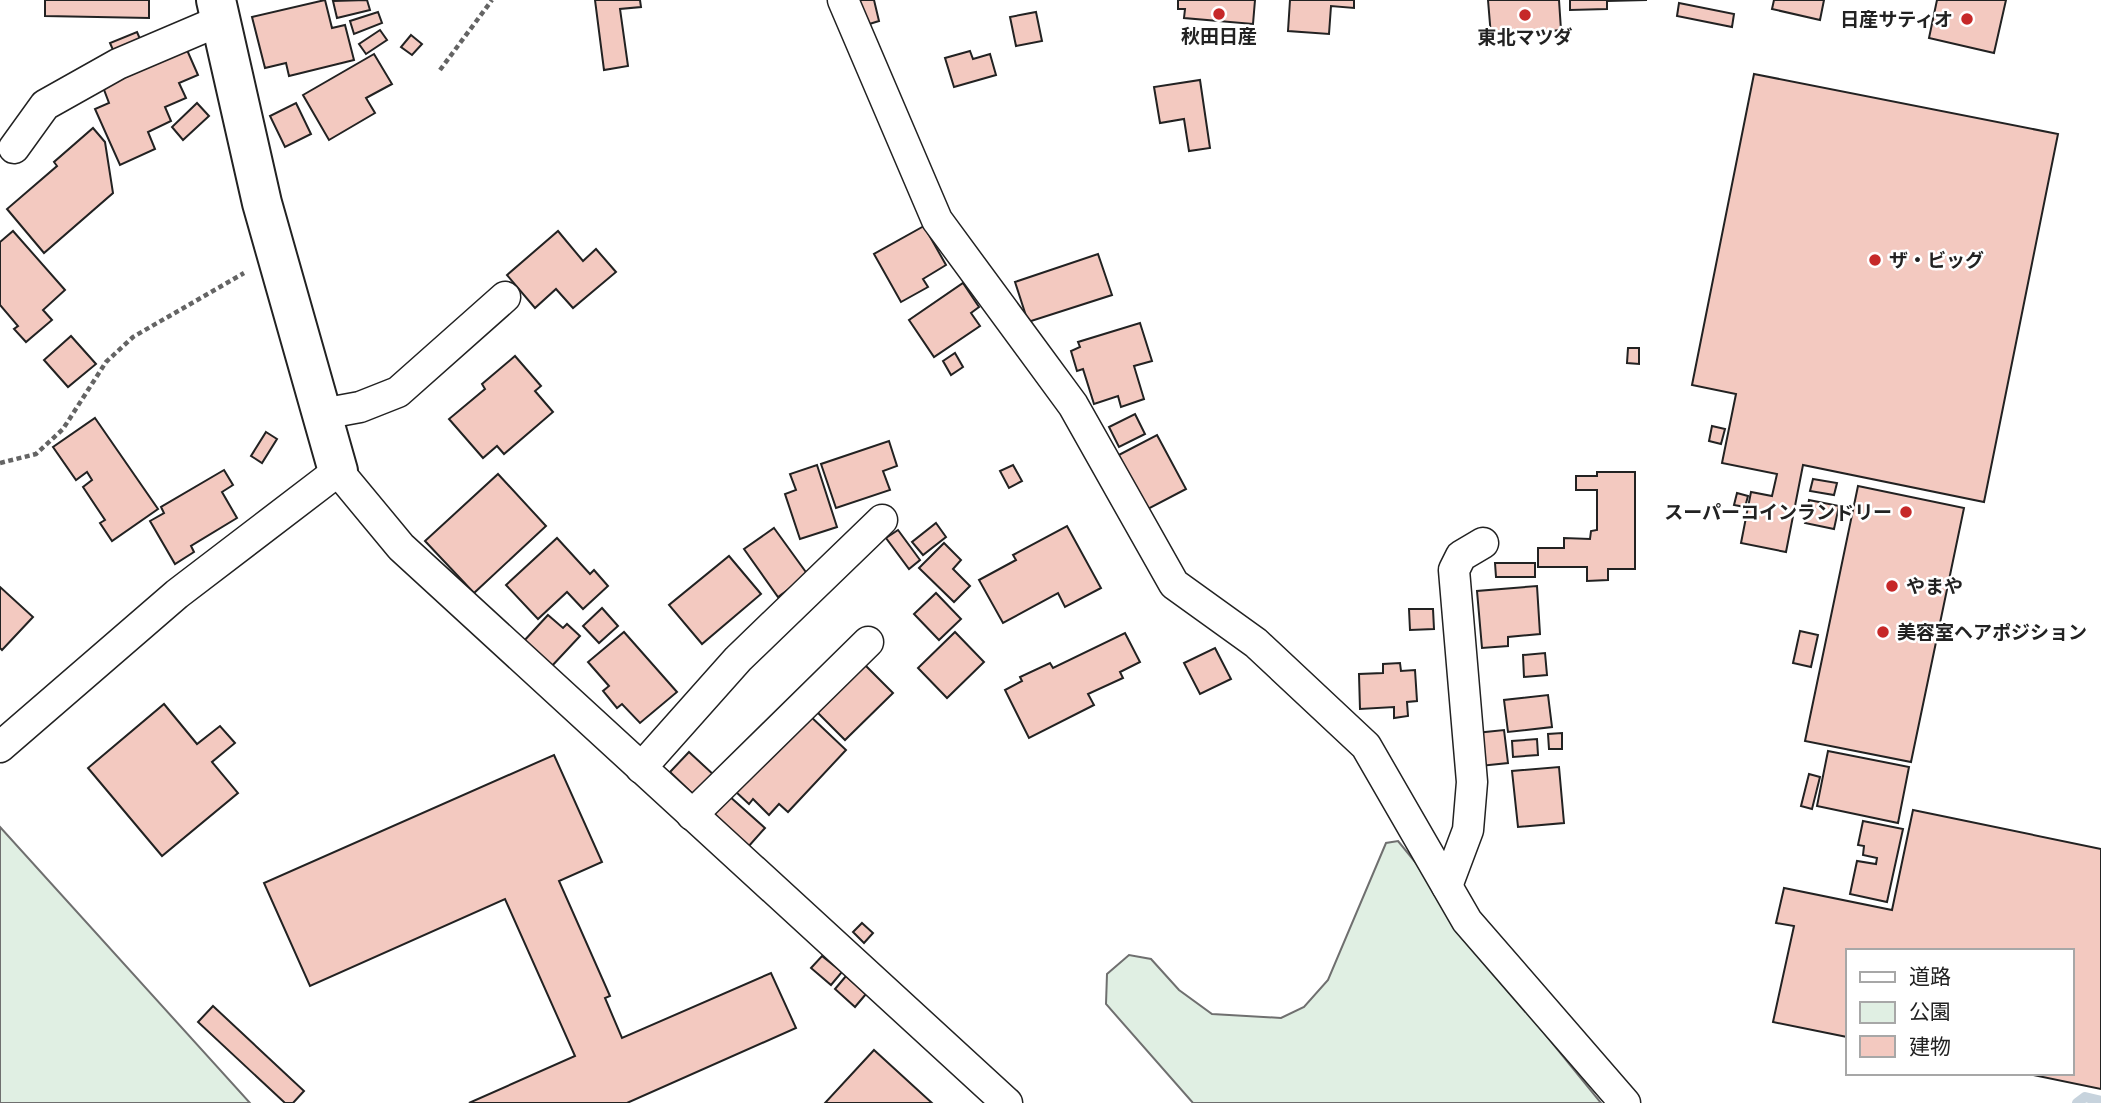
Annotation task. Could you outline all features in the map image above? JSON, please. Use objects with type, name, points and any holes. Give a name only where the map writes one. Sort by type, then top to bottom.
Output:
[{"type":"street","points":[[843,0],[936,220],[1073,405],[1174,584],[1256,643],[1366,746],[1467,920],[1625,1103]]},
{"type":"street","points":[[13,148],[45,106],[217,11],[277,254],[338,471],[401,547],[1007,1103]]},
{"type":"street","points":[[322,414],[360,407],[398,392],[505,297]]},
{"type":"street","points":[[0,747],[177,594],[338,471]]},
{"type":"street","points":[[641,768],[738,659],[882,520]]},
{"type":"street","points":[[1447,886],[1468,830],[1472,782],[1454,570],[1461,555],[1483,543]]},
{"type":"street","points":[[692,815],[868,642]]},
{"type":"path","points":[[440,70],[492,0]]},
{"type":"path","points":[[0,463],[36,454],[63,429],[106,362],[133,337],[277,254]]},
{"type":"green space","points":[[0,827],[250,1103],[0,1103]]},
{"type":"green space","points":[[1398,841],[1416,863],[1453,921],[1601,1103],[1193,1103],[1106,1004],[1107,974],[1129,955],[1151,959],[1179,990],[1212,1014],[1281,1018],[1304,1007],[1328,980],[1386,843]]},
{"type":"building","points":[[45,0],[149,0],[149,18],[45,16]]},
{"type":"building","points":[[325,0],[332,28],[345,25],[354,60],[289,76],[286,63],[265,68],[252,17]]},
{"type":"building","points":[[367,0],[370,10],[337,18],[333,1]]},
{"type":"building","points":[[595,0],[640,0],[641,7],[620,9],[628,66],[604,70]]},
{"type":"building","points":[[852,0],[874,0],[879,21],[863,26]]},
{"type":"building","name":"秋田日産","points":[[1178,0],[1255,0],[1253,24],[1184,18],[1185,9],[1178,9]]},
{"type":"building","name":"秋田日産","points":[[1290,0],[1354,0],[1354,8],[1331,6],[1329,34],[1288,31]]},
{"type":"building","name":"東北マツダ","points":[[1488,0],[1559,0],[1561,30],[1491,36]]},
{"type":"building","points":[[1570,0],[1647,0],[1607,1],[1607,9],[1570,10]]},
{"type":"building","points":[[1774,0],[1824,0],[1820,20],[1772,9]]},
{"type":"building","name":"日産サティオ","points":[[1937,0],[2006,0],[1994,53],[1929,38]]},
{"type":"building","points":[[1679,3],[1734,14],[1732,27],[1677,16]]},
{"type":"building","points":[[378,12],[382,23],[354,34],[350,21]]},
{"type":"building","points":[[1036,12],[1042,41],[1016,46],[1010,17]]},
{"type":"building","points":[[380,30],[387,40],[366,54],[359,44]]},
{"type":"building","points":[[137,32],[143,46],[116,57],[110,43]]},
{"type":"building","points":[[411,35],[422,44],[412,55],[401,47]]},
{"type":"building","points":[[187,50],[198,75],[179,83],[186,98],[165,107],[171,121],[148,132],[155,149],[120,165],[95,109],[109,103],[103,87]]},
{"type":"building","points":[[970,51],[973,59],[990,54],[996,75],[954,87],[945,58]]},
{"type":"building","points":[[374,54],[392,84],[366,98],[375,113],[329,140],[303,95]]},
{"type":"building","name":"ザ・ビッグ","points":[[1754,74],[2058,134],[1984,502],[1803,465],[1786,552],[1741,543],[1751,492],[1772,496],[1777,474],[1722,463],[1736,394],[1692,385]]},
{"type":"building","points":[[1200,80],[1210,148],[1189,151],[1184,119],[1160,123],[1154,87]]},
{"type":"building","points":[[197,103],[209,116],[183,140],[172,127]]},
{"type":"building","points":[[296,103],[311,134],[285,147],[270,116]]},
{"type":"building","points":[[93,128],[105,142],[113,193],[44,253],[7,209],[57,166],[54,162]]},
{"type":"building","points":[[924,226],[946,265],[923,279],[928,287],[901,302],[874,254]]},
{"type":"building","points":[[13,231],[65,290],[43,310],[52,320],[26,342],[14,329],[18,326],[0,305],[0,242]]},
{"type":"building","points":[[558,231],[583,261],[596,249],[616,272],[573,308],[556,289],[535,308],[507,275]]},
{"type":"building","points":[[1098,254],[1112,295],[1028,322],[1015,282]]},
{"type":"building","points":[[963,283],[979,307],[971,313],[980,326],[934,357],[909,320]]},
{"type":"building","points":[[1140,323],[1152,361],[1134,366],[1144,399],[1121,407],[1118,396],[1094,404],[1083,369],[1077,371],[1071,351],[1080,347],[1078,342]]},
{"type":"building","points":[[71,336],[96,364],[68,387],[44,360]]},
{"type":"building","points":[[1628,348],[1639,348],[1639,364],[1627,363]]},
{"type":"building","points":[[955,353],[963,367],[951,375],[943,361]]},
{"type":"building","points":[[515,356],[541,386],[535,391],[553,412],[504,454],[497,446],[483,458],[449,419],[485,389],[482,384]]},
{"type":"building","points":[[1135,414],[1145,434],[1119,447],[1109,427]]},
{"type":"building","points":[[95,418],[158,509],[112,541],[100,523],[105,520],[83,487],[92,480],[87,472],[76,480],[53,447]]},
{"type":"building","points":[[1712,426],[1725,429],[1721,444],[1709,441]]},
{"type":"building","points":[[266,432],[277,439],[262,463],[251,456]]},
{"type":"building","points":[[1157,435],[1186,489],[1142,512],[1113,458]]},
{"type":"building","points":[[889,441],[897,466],[883,471],[890,490],[836,508],[821,464]]},
{"type":"building","points":[[817,465],[837,527],[800,539],[785,494],[796,490],[790,474]]},
{"type":"building","points":[[1013,465],[1022,481],[1009,488],[1000,471]]},
{"type":"building","points":[[224,470],[233,485],[222,492],[237,518],[191,546],[194,552],[175,564],[150,521],[164,513],[161,507]]},
{"type":"building","points":[[1597,472],[1635,472],[1635,569],[1608,569],[1608,580],[1587,581],[1587,567],[1538,567],[1538,548],[1564,548],[1564,538],[1590,539],[1591,531],[1597,530],[1597,490],[1576,490],[1576,476],[1597,476]]},
{"type":"building","points":[[498,474],[546,526],[474,593],[425,541]]},
{"type":"building","points":[[1813,479],[1837,483],[1834,495],[1810,491]]},
{"type":"building","points":[[1858,486],[1964,508],[1911,762],[1805,741]]},
{"type":"building","points":[[1737,493],[1748,496],[1745,507],[1734,505]]},
{"type":"building","points":[[1809,500],[1839,506],[1834,529],[1805,523]]},
{"type":"building","points":[[936,523],[946,537],[923,555],[912,542]]},
{"type":"building","points":[[1067,526],[1101,588],[1065,607],[1058,593],[1003,623],[979,580],[1016,560],[1013,555]]},
{"type":"building","points":[[774,528],[808,575],[778,597],[744,549]]},
{"type":"building","points":[[898,530],[920,560],[909,569],[886,538]]},
{"type":"building","points":[[557,538],[590,574],[594,570],[608,586],[583,609],[567,592],[538,619],[506,585]]},
{"type":"building","points":[[944,543],[961,560],[953,569],[970,586],[954,602],[919,568]]},
{"type":"building","points":[[729,556],[761,594],[702,644],[669,605]]},
{"type":"building","points":[[1495,563],[1535,563],[1535,577],[1496,577]]},
{"type":"building","points":[[1537,586],[1540,634],[1508,637],[1508,646],[1482,648],[1477,591]]},
{"type":"building","points":[[0,587],[33,617],[2,650],[0,648]]},
{"type":"building","points":[[936,593],[961,619],[939,640],[914,614]]},
{"type":"building","points":[[602,608],[618,626],[599,643],[583,626]]},
{"type":"building","points":[[1409,609],[1433,609],[1434,629],[1410,630]]},
{"type":"building","points":[[548,615],[563,628],[567,624],[580,636],[550,668],[522,643]]},
{"type":"building","points":[[1800,631],[1818,635],[1811,667],[1793,663]]},
{"type":"building","points":[[624,632],[677,692],[640,723],[622,704],[617,708],[603,691],[609,686],[588,662]]},
{"type":"building","points":[[955,632],[984,662],[947,698],[918,668]]},
{"type":"building","points":[[1125,633],[1140,662],[1120,672],[1123,678],[1088,694],[1094,705],[1029,738],[1005,690],[1022,681],[1020,677],[1050,663],[1053,668]]},
{"type":"building","points":[[1215,648],[1231,679],[1200,694],[1184,663]]},
{"type":"building","points":[[1545,653],[1547,675],[1524,677],[1523,655]]},
{"type":"building","points":[[860,660],[893,693],[845,740],[813,708]]},
{"type":"building","points":[[1400,663],[1401,671],[1415,670],[1417,701],[1407,702],[1408,716],[1394,718],[1394,707],[1360,709],[1359,674],[1383,673],[1383,664]]},
{"type":"building","points":[[1548,695],[1552,727],[1508,732],[1504,700]]},
{"type":"building","points":[[164,704],[197,744],[220,726],[235,743],[212,762],[238,793],[162,856],[88,768]]},
{"type":"building","points":[[808,714],[846,750],[788,812],[779,804],[769,815],[753,799],[749,804],[736,792]]},
{"type":"building","points":[[1504,730],[1508,763],[1480,766],[1476,733]]},
{"type":"building","points":[[1562,733],[1562,749],[1549,749],[1548,734]]},
{"type":"building","points":[[1537,739],[1538,755],[1513,757],[1512,741]]},
{"type":"building","points":[[1828,751],[1909,767],[1898,823],[1817,806]]},
{"type":"building","points":[[689,752],[715,776],[695,796],[670,772]]},
{"type":"building","points":[[554,755],[602,862],[559,881],[610,996],[605,998],[622,1038],[771,973],[796,1028],[627,1103],[469,1103],[575,1056],[505,899],[310,986],[264,883]]},
{"type":"building","points":[[1559,767],[1564,823],[1518,827],[1512,771]]},
{"type":"building","points":[[1809,774],[1820,777],[1812,809],[1801,806]]},
{"type":"building","points":[[728,795],[765,828],[748,847],[711,813]]},
{"type":"building","points":[[1913,810],[2101,849],[2101,1089],[2033,1075],[2073,1075],[2073,949],[1846,949],[1846,1037],[1773,1022],[1794,926],[1776,923],[1784,888],[1892,910]]},
{"type":"building","points":[[1863,821],[1903,829],[1887,902],[1850,894],[1857,861],[1876,864],[1877,858],[1863,855],[1864,846],[1858,845]]},
{"type":"building","points":[[862,923],[873,933],[864,943],[853,932]]},
{"type":"building","points":[[822,956],[842,972],[831,985],[811,968]]},
{"type":"building","points":[[846,976],[866,994],[855,1007],[835,989]]},
{"type":"building","points":[[213,1006],[304,1091],[293,1103],[285,1103],[198,1022]]},
{"type":"building","points":[[874,1050],[932,1103],[825,1103]]},
{"type":"waterway","points":[[2077,1103],[2085,1097],[2101,1101]]},
{"type":"place","name":"秋田日産","points":[[1219,14]]},
{"type":"place","name":"東北マツダ","points":[[1525,15]]},
{"type":"place","name":"日産サティオ","points":[[1967,19]]},
{"type":"place","name":"ザ・ビッグ","points":[[1875,260]]},
{"type":"place","name":"スーパーコインランドリー","points":[[1906,512]]},
{"type":"place","name":"やまや","points":[[1892,586]]},
{"type":"place","name":"美容室ヘアポジション","points":[[1883,632]]}]
